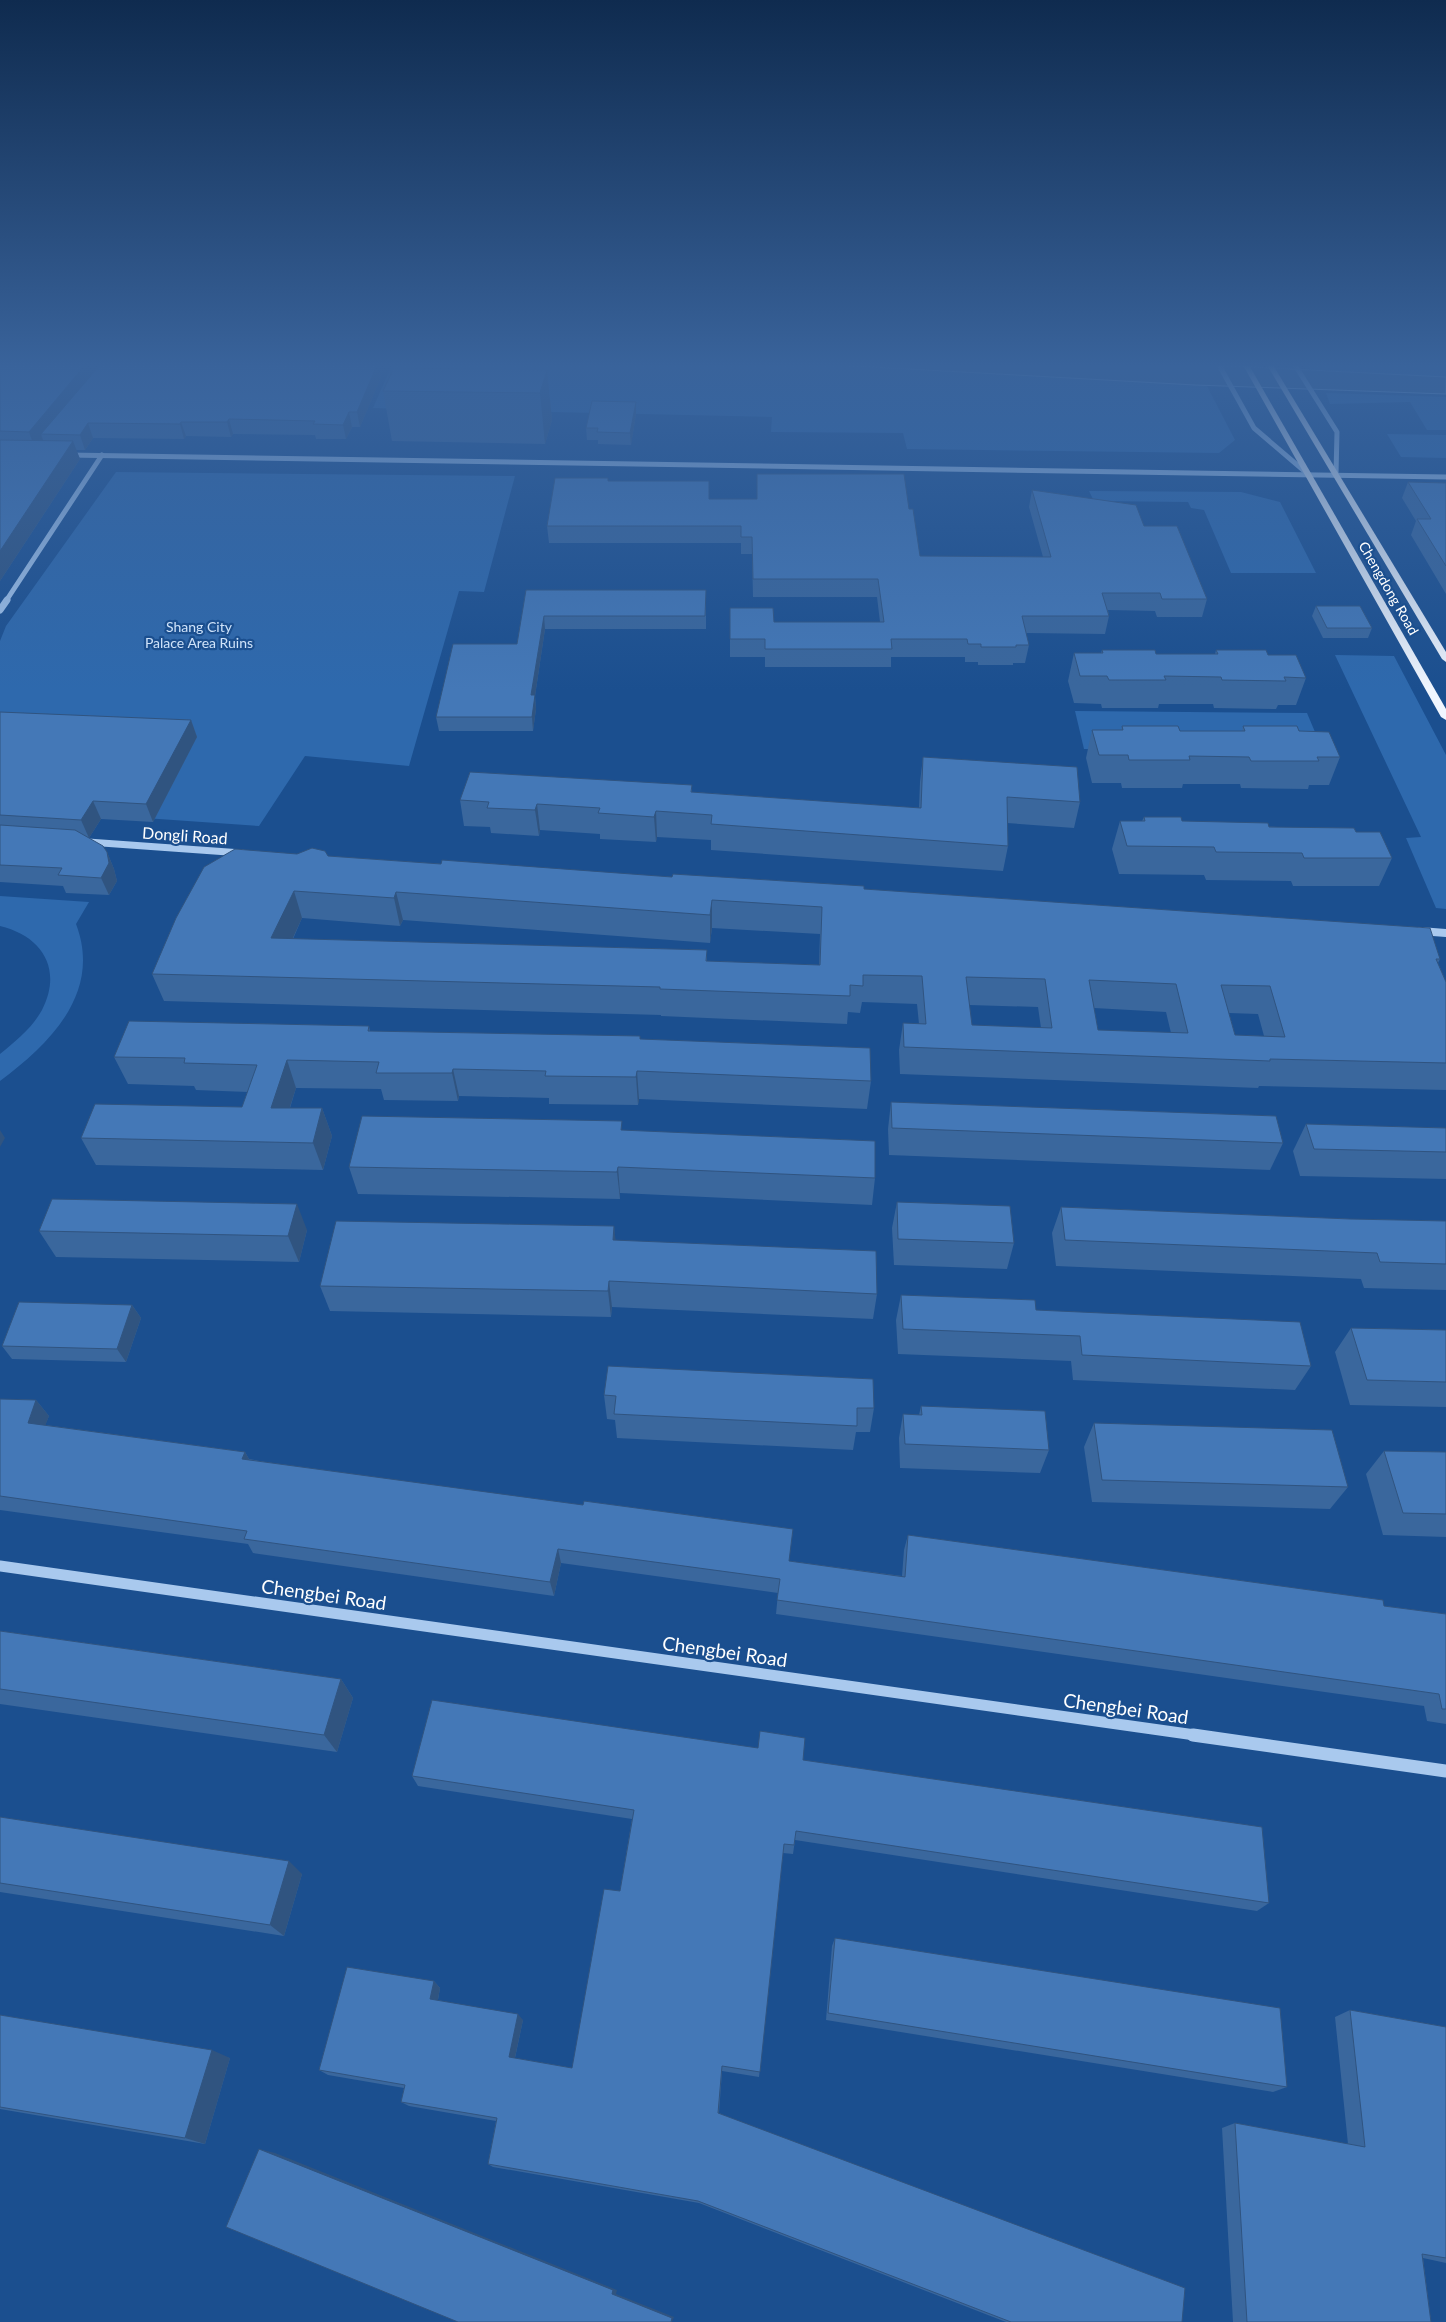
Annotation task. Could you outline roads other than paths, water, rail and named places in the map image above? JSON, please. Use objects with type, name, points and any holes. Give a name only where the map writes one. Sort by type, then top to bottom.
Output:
[{"type":"main road","name":"Chengdong Road","points":[[1309,475],[1446,716]]},
{"type":"main road","name":"Chengdong Road","points":[[1336,475],[1446,659]]},
{"type":"street","points":[[0,610],[90,473]]},
{"type":"street","points":[[1210,473],[1446,477]]},
{"type":"street","name":"Dongli Road","points":[[78,842],[254,854]]},
{"type":"street","points":[[1409,930],[1446,933]]},
{"type":"street","name":"Chengbei Road","points":[[0,1566],[1446,1770]]},
{"type":"park label","name":"Shang City Palace Area Ruins","points":[[199,634]]}]
